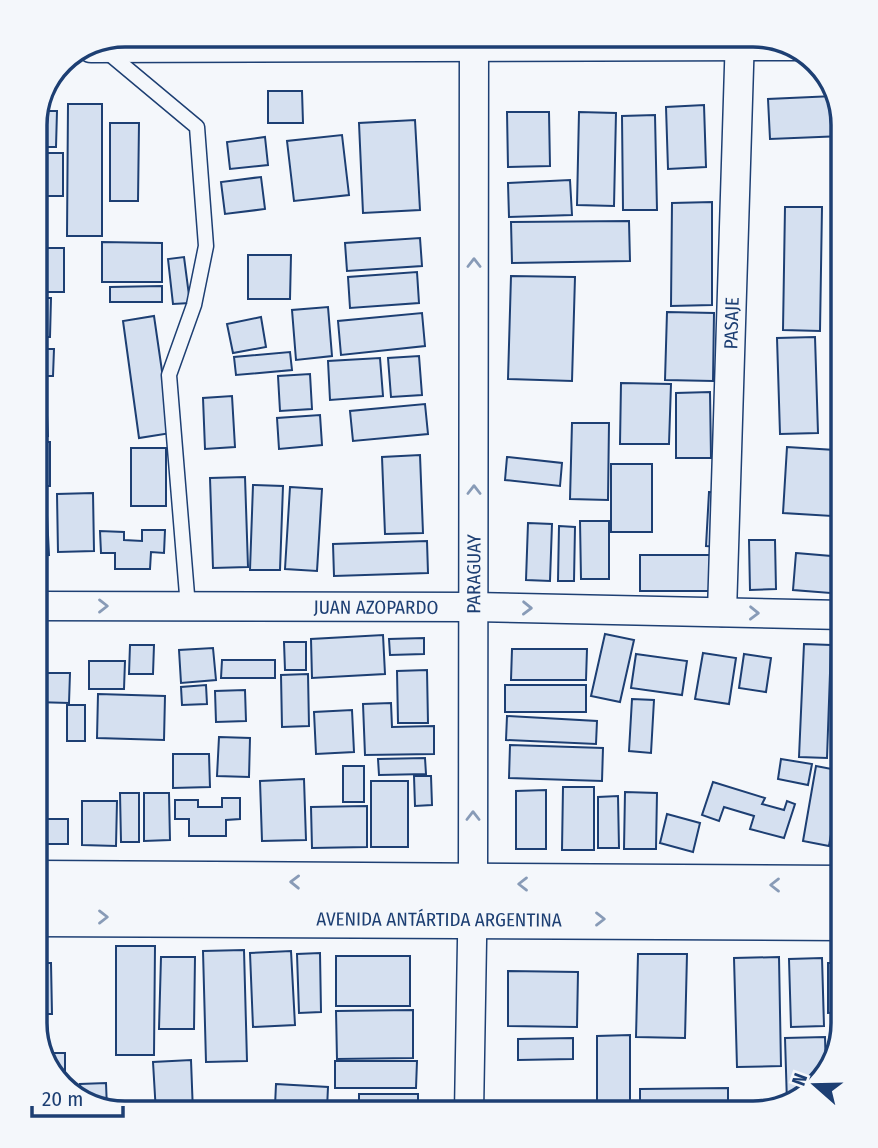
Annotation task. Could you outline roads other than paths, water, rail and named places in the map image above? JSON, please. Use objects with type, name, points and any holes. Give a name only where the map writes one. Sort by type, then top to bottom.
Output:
[{"type":"main road","name":"AVENIDA ANTÁRTIDA ARGENTINA","points":[[47,881],[831,920]]},
{"type":"main road","name":"AVENIDA ANTÁRTIDA ARGENTINA","points":[[47,917],[831,886]]},
{"type":"street","points":[[122,48],[151,47]]},
{"type":"street","name":"PARAGUAY","points":[[470,1101],[473,901],[474,47]]},
{"type":"street","name":"PASAJE","points":[[722,612],[740,47]]},
{"type":"street","name":"JUAN AZOPARDO","points":[[47,606],[474,607],[831,615]]},
{"type":"lane","points":[[101,51],[197,127],[206,246],[194,305],[169,375],[188,607]]}]
